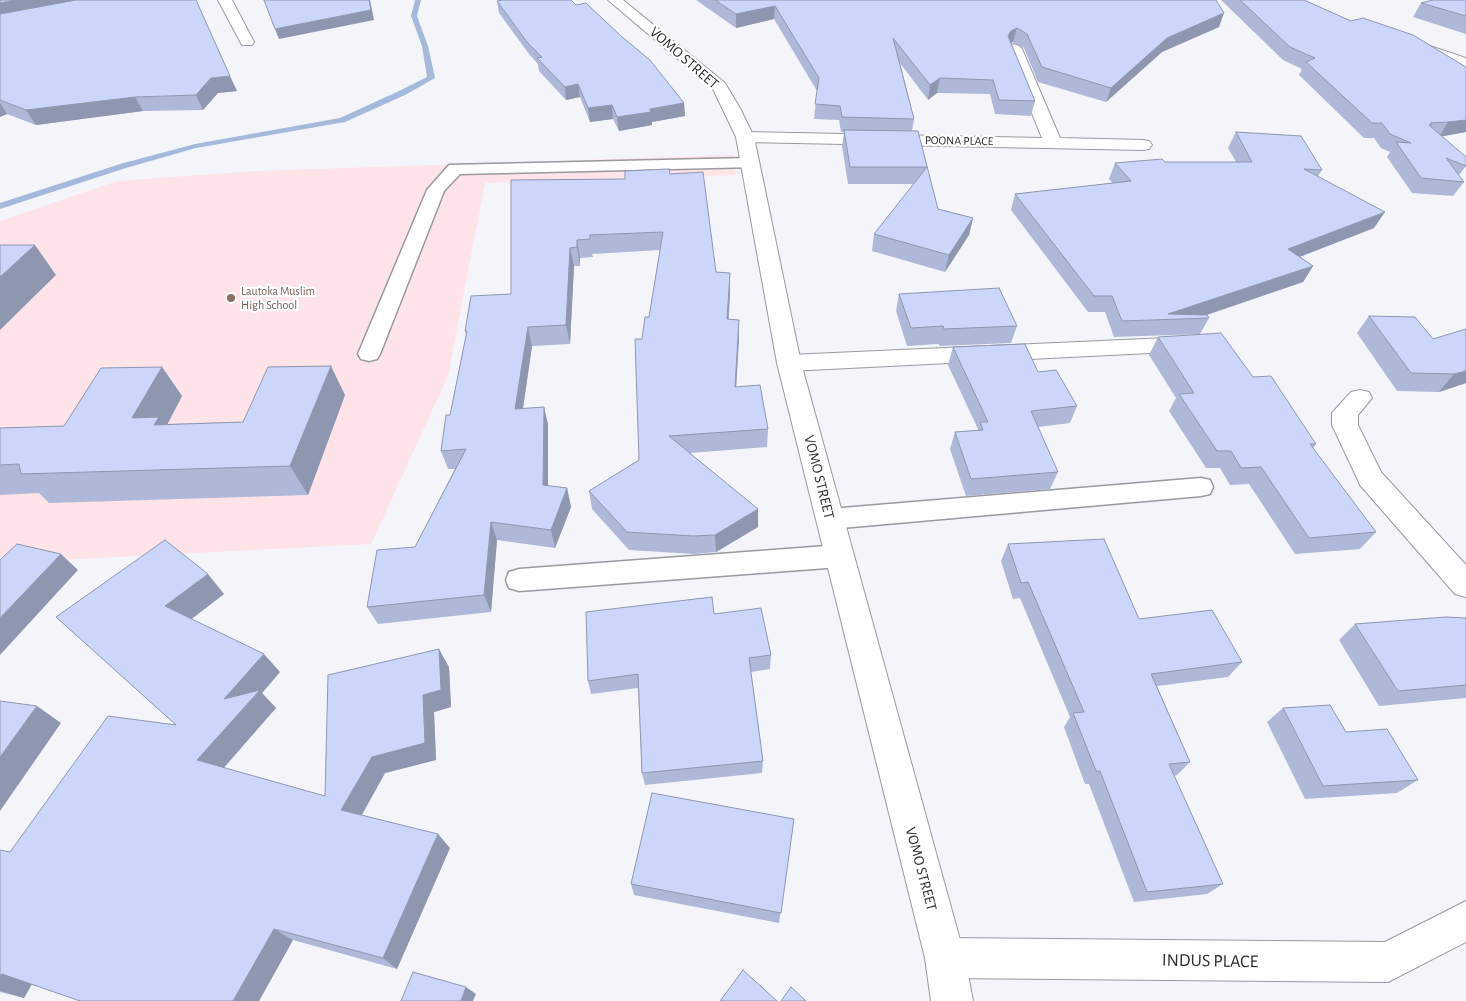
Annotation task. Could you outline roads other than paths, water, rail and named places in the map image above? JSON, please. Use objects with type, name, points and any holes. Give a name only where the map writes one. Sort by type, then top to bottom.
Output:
[{"type":"street","points":[[225,0],[247,42]]},
{"type":"street","name":"VOMO STREET","points":[[615,0],[719,86],[733,110],[747,150],[789,363],[945,958],[952,1001]]},
{"type":"street","points":[[1405,42],[1466,63]]},
{"type":"street","points":[[1014,49],[1053,143]]},
{"type":"street","name":"POONA PLACE","points":[[747,150],[1053,143],[1143,145]]},
{"type":"street","points":[[789,363],[1207,343]]},
{"type":"street","points":[[1360,398],[1345,413],[1345,425],[1370,478],[1466,585]]},
{"type":"street","name":"INDUS PLACE","points":[[945,958],[1388,962],[1466,922]]},
{"type":"lane","points":[[369,354],[436,190],[455,169],[747,150]]},
{"type":"lane","points":[[830,519],[1201,487]]},
{"type":"lane","points":[[519,580],[840,556]]},
{"type":"waterway","points":[[0,206],[123,166],[195,146],[342,120],[402,93],[431,78],[425,46],[414,16],[418,0]]},
{"type":"place","name":"Lautoka Muslim High School","points":[[231,298]]}]
